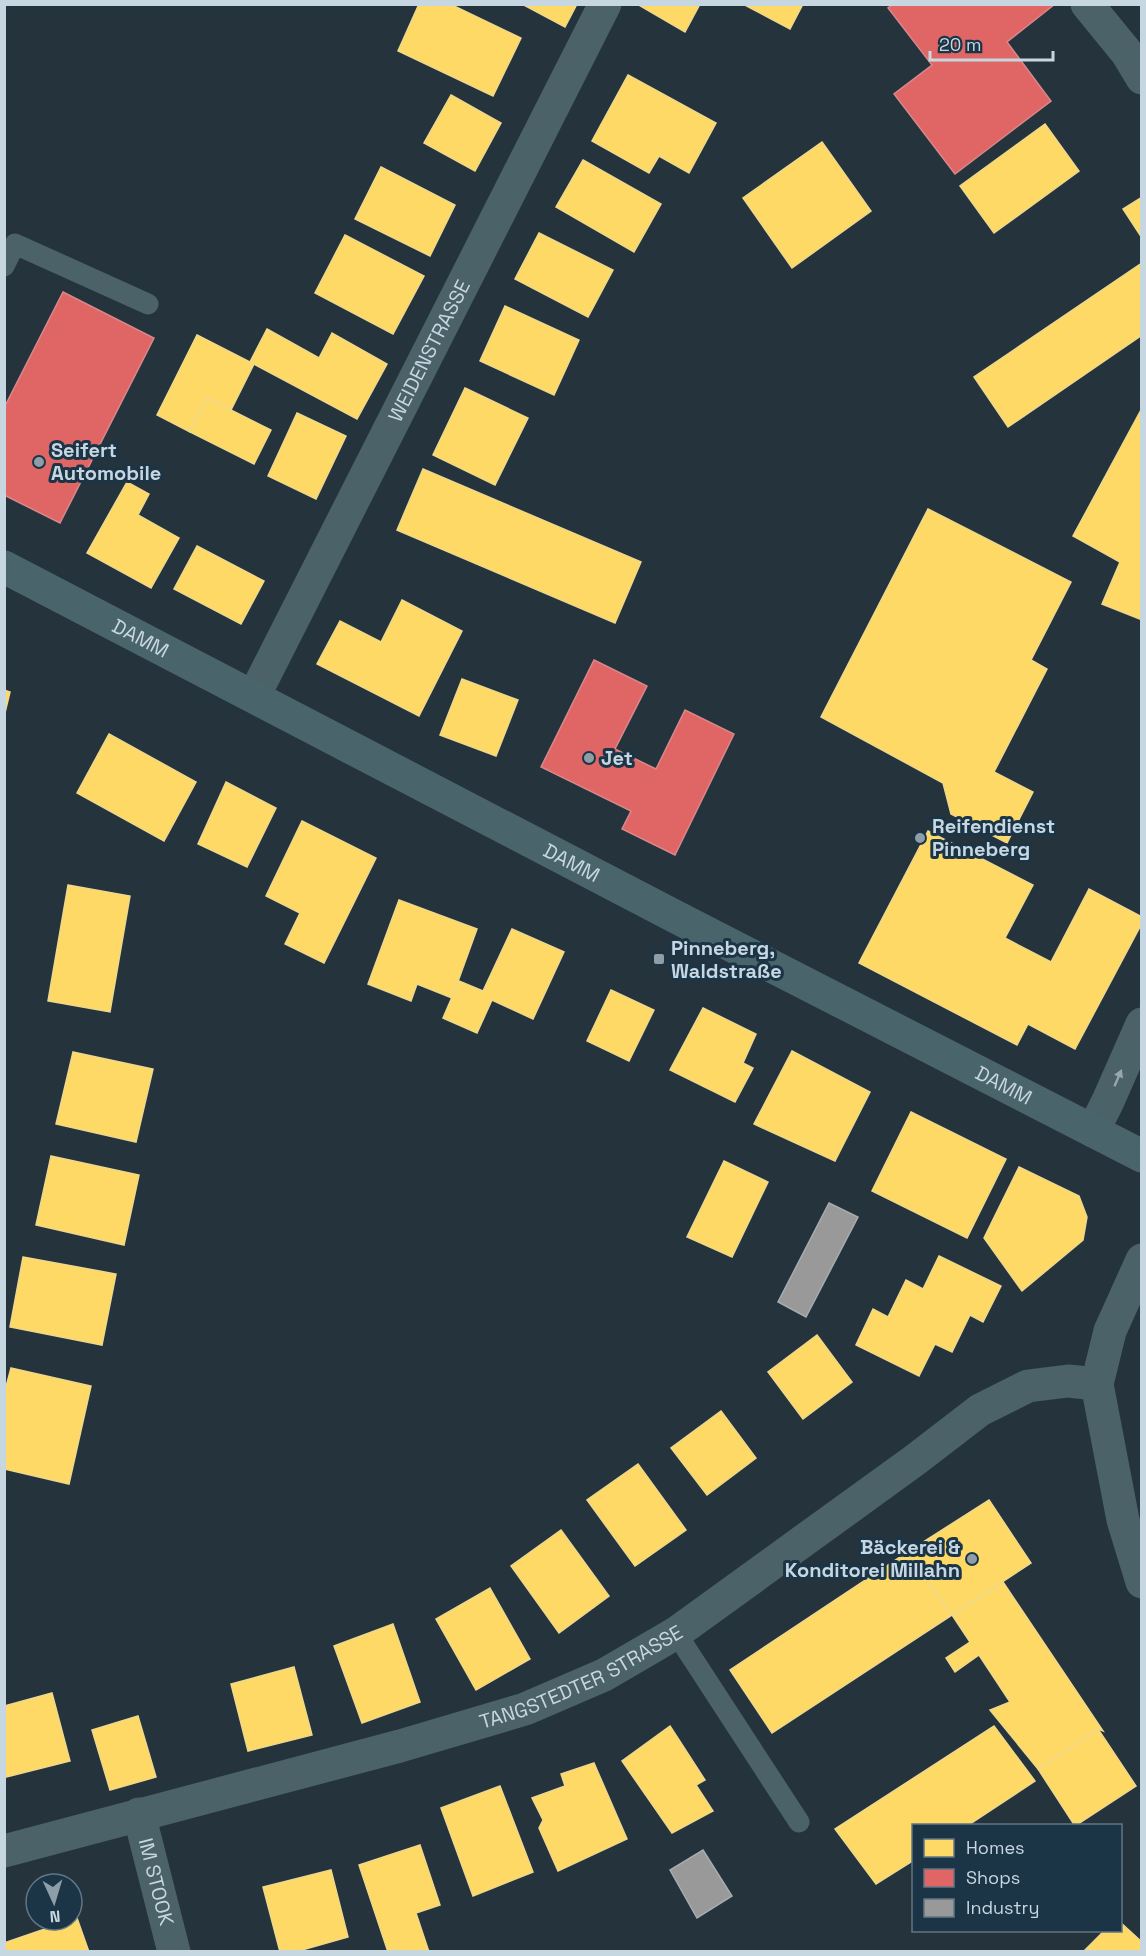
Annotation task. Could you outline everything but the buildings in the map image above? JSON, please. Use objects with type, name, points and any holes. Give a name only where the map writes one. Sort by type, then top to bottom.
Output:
[{"type":"main road","name":"DAMM","points":[[4,567],[667,913],[1142,1156]]},
{"type":"street","name":"WEIDENSTRASSE","points":[[254,696],[605,4]]},
{"type":"street","points":[[1087,4],[1127,53],[1142,78]]},
{"type":"street","points":[[1093,1131],[1142,1024]]},
{"type":"street","points":[[1142,1260],[1110,1331],[1097,1384],[1123,1520],[1142,1582]]},
{"type":"street","name":"TANGSTEDTER STRASSE","points":[[4,1851],[400,1746],[525,1709],[604,1675],[676,1633],[915,1460],[980,1410],[1028,1386],[1068,1381],[1097,1384]]},
{"type":"street","name":"IM STOOK","points":[[139,1814],[174,1952]]},
{"type":"lane","points":[[4,266],[15,244],[148,304]]},
{"type":"lane","points":[[676,1633],[799,1822]]},
{"type":"place","name":"Seifert Automobile","points":[[39,462]]},
{"type":"place","name":"Jet","points":[[589,758]]},
{"type":"place","name":"Reifendienst Pinneberg","points":[[920,838]]},
{"type":"place","name":"Pinneberg, Waldstraße","points":[[659,959]]},
{"type":"place","name":"Bäckerei & Konditorei Millahn","points":[[972,1559]]}]
